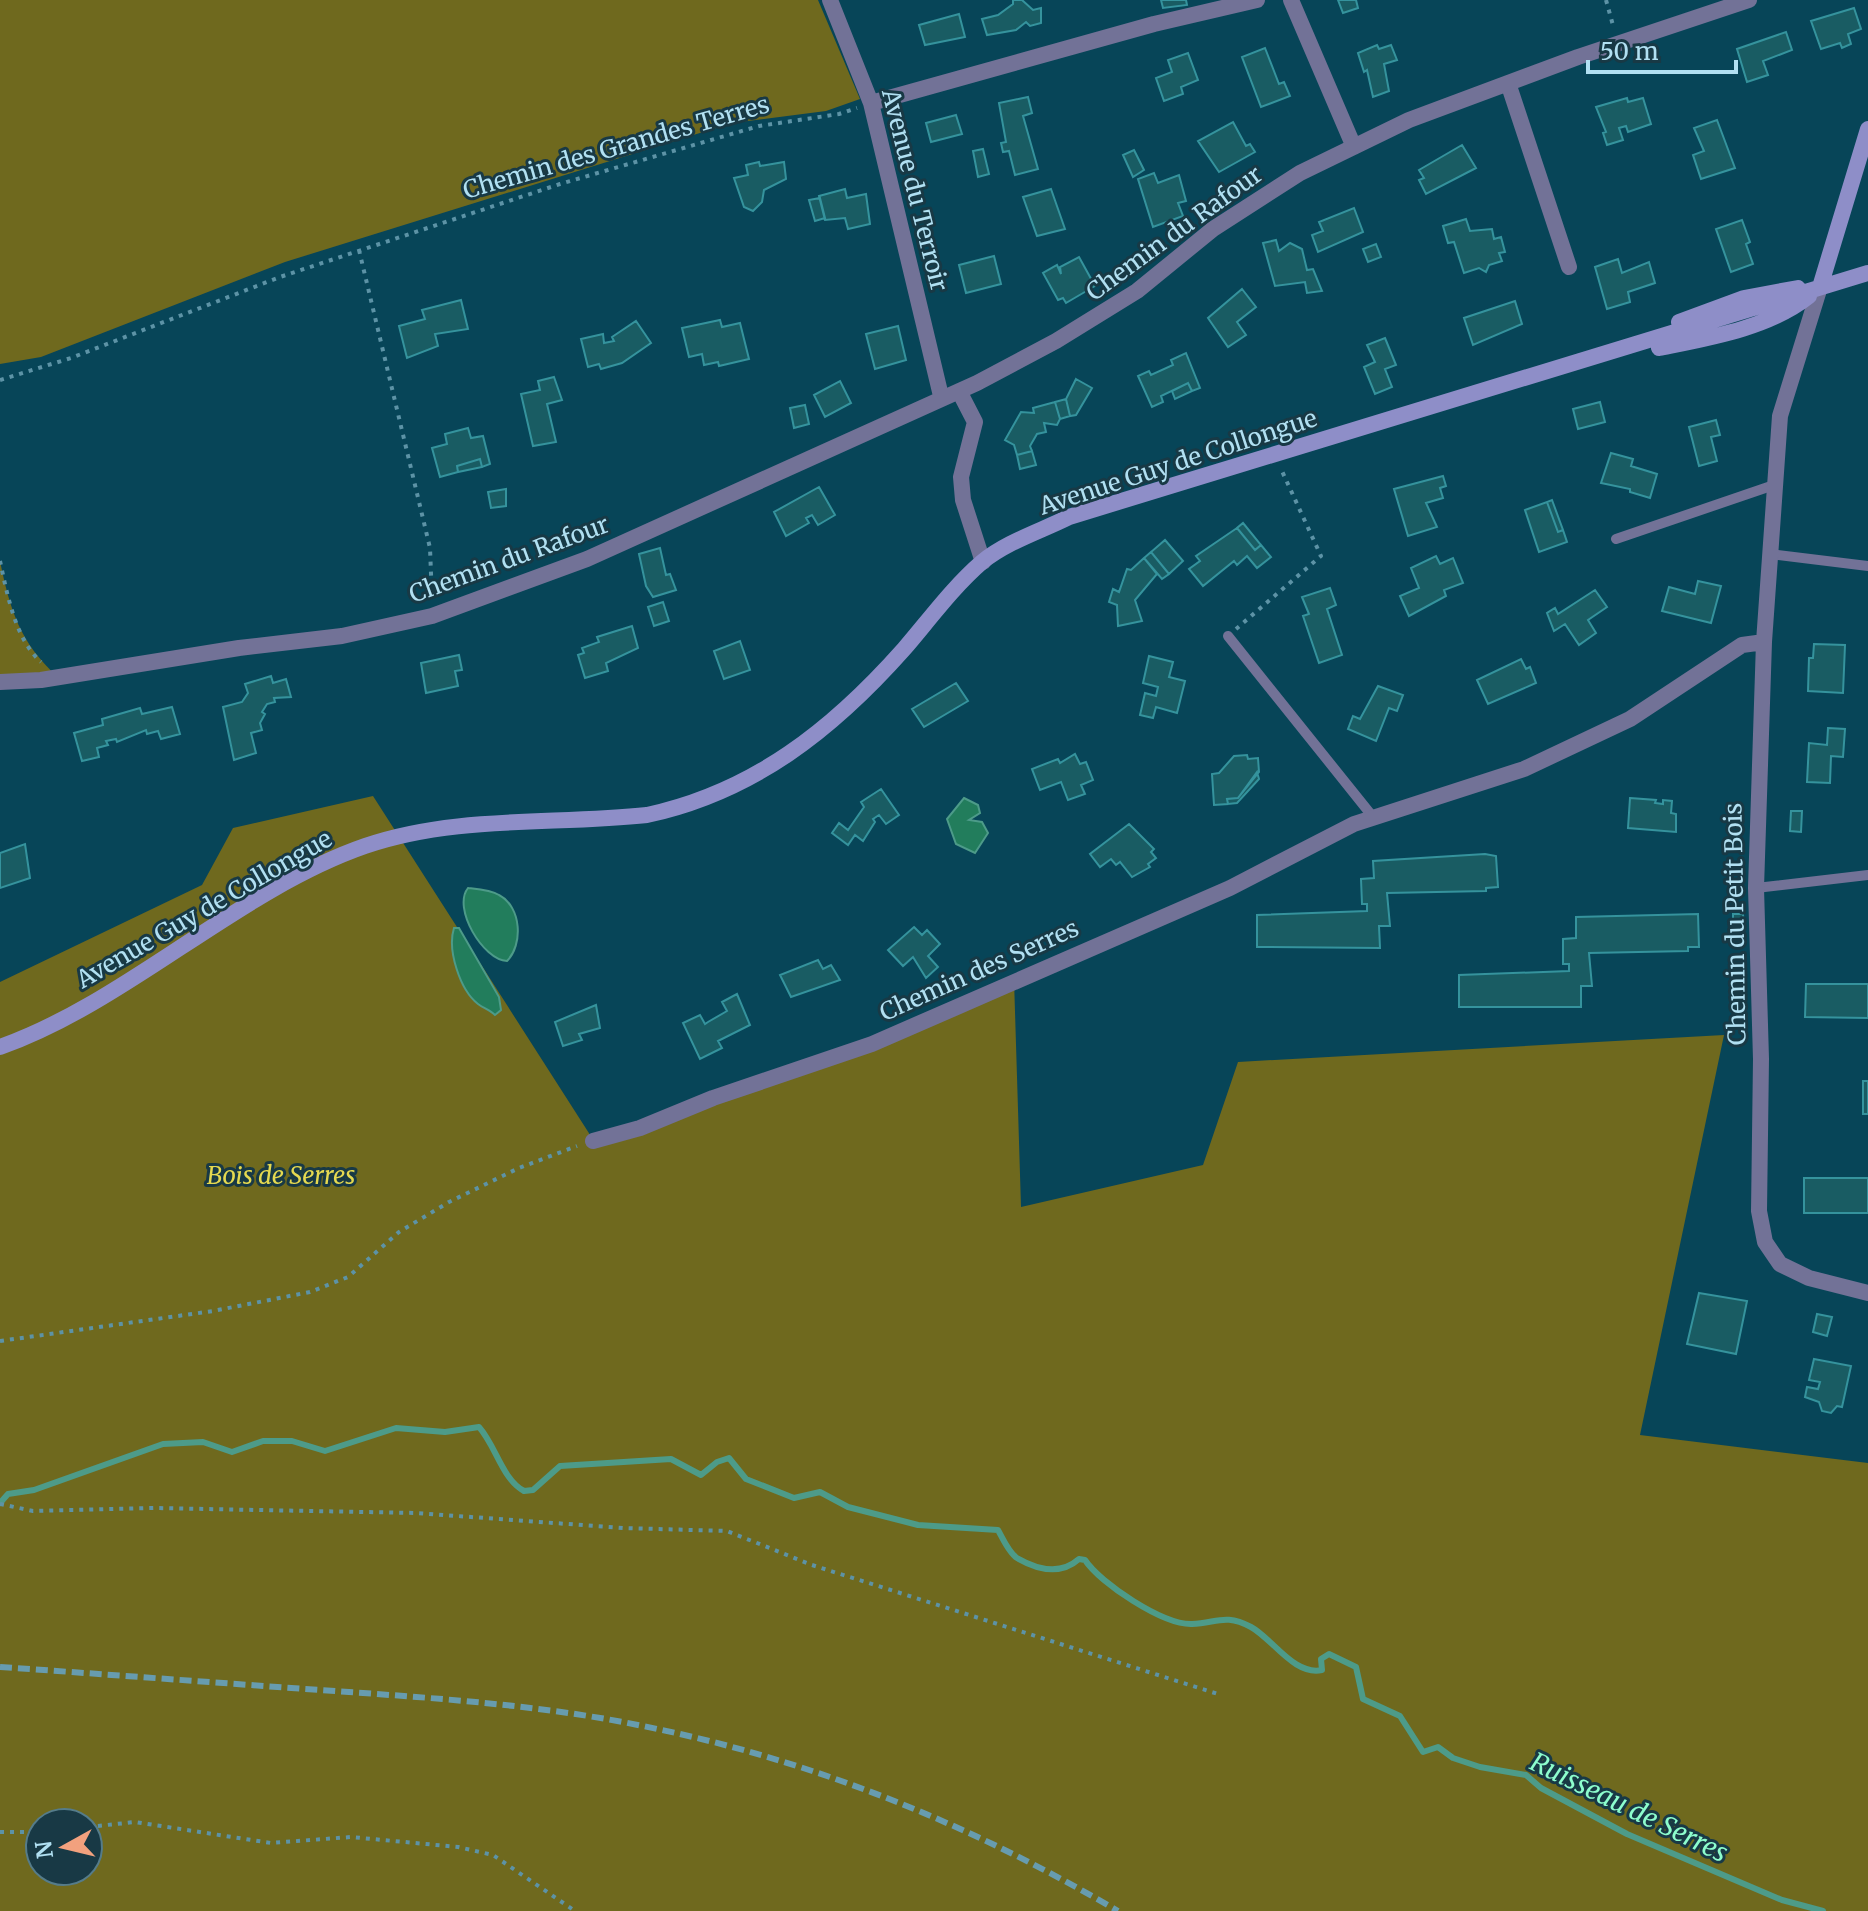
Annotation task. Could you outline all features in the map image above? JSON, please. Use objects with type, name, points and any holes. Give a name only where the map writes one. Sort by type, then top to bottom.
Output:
[{"type":"main road","points":[[1820,287],[1868,129]]},
{"type":"main road","name":"Avenue Guy de Collongue","points":[[1604,356],[1688,318],[1744,298],[1782,289],[1820,287],[1868,273]]},
{"type":"main road","name":"Avenue Guy de Collongue","points":[[0,1047],[56,1022],[270,894],[362,847],[410,833],[447,827],[647,815],[676,809],[747,780],[809,742],[842,715],[983,562],[1069,517],[1604,356],[1705,339],[1789,312],[1820,287]]},
{"type":"street","name":"Avenue du Terroir","points":[[830,0],[871,103],[941,396]]},
{"type":"street","points":[[871,103],[1154,24],[1257,0]]},
{"type":"street","points":[[1291,0],[1354,147]]},
{"type":"street","name":"Chemin du Rafour","points":[[0,682],[58,677],[239,648],[342,636],[432,616],[587,559],[941,396],[959,391],[1100,317],[1213,229],[1300,173],[1409,120],[1749,0]]},
{"type":"street","points":[[1508,83],[1569,267]]},
{"type":"street","name":"Chemin du Petit Bois","points":[[1820,287],[1780,416],[1764,642],[1756,888],[1761,1229],[1770,1253],[1780,1264],[1809,1278],[1868,1293]]},
{"type":"street","points":[[959,391],[975,422],[961,477],[963,500],[983,562]]},
{"type":"street","name":"Chemin des Serres","points":[[593,1141],[640,1128],[713,1098],[872,1044],[1014,979],[1230,888],[1335,833],[1373,817],[1524,769],[1630,719],[1734,649],[1764,642]]},
{"type":"lane","points":[[1616,539],[1774,485]]},
{"type":"lane","points":[[1770,554],[1868,566]]},
{"type":"lane","points":[[1228,636],[1373,817]]},
{"type":"lane","points":[[1756,888],[1868,875]]},
{"type":"path","points":[[1606,0],[1618,44]]},
{"type":"path","name":"Chemin des Grandes Terres","points":[[0,380],[71,358],[359,250],[560,184],[744,131],[839,114],[871,103]]},
{"type":"path","points":[[359,250],[430,548],[432,616]]},
{"type":"path","points":[[1228,636],[1321,556],[1275,456]]},
{"type":"path","points":[[0,561],[8,600],[32,654],[58,677]]},
{"type":"path","points":[[0,1341],[213,1311],[310,1292],[348,1277],[399,1232],[449,1202],[519,1168],[593,1141]]},
{"type":"path","points":[[0,1504],[33,1511],[154,1508],[416,1513],[623,1528],[727,1531],[812,1565],[1221,1695]]},
{"type":"path","points":[[104,1825],[135,1822],[271,1843],[351,1837],[458,1847],[493,1855],[575,1911]]},
{"type":"path","points":[[0,1832],[24,1832]]},
{"type":"green space","points":[[0,0],[818,0],[860,99],[826,111],[732,123],[285,262],[41,357],[0,364]]},
{"type":"green space","points":[[0,561],[18,625],[34,651],[58,677],[0,678]]},
{"type":"green space","name":"Bois de Serres","points":[[373,796],[594,1141],[804,1066],[1014,979],[1021,1207],[1203,1165],[1238,1062],[1724,1035],[1640,1435],[1868,1463],[1868,1911],[0,1911],[0,982],[202,885],[233,828]]},
{"type":"shaded area","points":[[964,798],[978,805],[980,813],[969,820],[982,822],[988,833],[975,853],[956,844],[947,819]]},
{"type":"shaded area","points":[[468,888],[496,893],[512,908],[518,936],[507,961],[489,952],[472,932],[464,908]]},
{"type":"shaded area","points":[[454,928],[459,928],[499,997],[501,1010],[495,1015],[472,998],[461,980],[452,947]]},
{"type":"building","points":[[1013,0],[1022,0],[1033,10],[1041,8],[1041,23],[1030,26],[1026,22],[1016,30],[987,35],[982,19],[998,15],[1013,4]]},
{"type":"building","points":[[1161,0],[1186,0],[1187,5],[1163,8]]},
{"type":"building","points":[[1338,0],[1356,0],[1358,8],[1343,13]]},
{"type":"building","points":[[1854,8],[1861,29],[1848,34],[1851,44],[1842,48],[1840,43],[1821,49],[1811,21]]},
{"type":"building","points":[[959,14],[965,37],[925,45],[919,25]]},
{"type":"building","points":[[1786,32],[1792,50],[1763,61],[1768,75],[1747,82],[1737,49]]},
{"type":"building","points":[[1377,45],[1379,49],[1391,45],[1397,60],[1384,64],[1389,91],[1373,97],[1367,70],[1364,72],[1358,53]]},
{"type":"building","points":[[1265,48],[1279,84],[1284,82],[1290,96],[1261,107],[1242,57]]},
{"type":"building","points":[[1188,53],[1198,80],[1181,87],[1183,94],[1164,101],[1156,78],[1172,72],[1168,60]]},
{"type":"building","points":[[1028,97],[1032,113],[1023,116],[1038,169],[1015,175],[1009,151],[1003,152],[1001,143],[1006,142],[999,103]]},
{"type":"building","points":[[1627,98],[1628,102],[1643,98],[1651,124],[1628,132],[1626,126],[1619,128],[1623,140],[1607,145],[1603,133],[1606,132],[1596,107]]},
{"type":"building","points":[[956,115],[962,134],[931,142],[926,123]]},
{"type":"building","points":[[1717,120],[1735,168],[1701,179],[1693,155],[1704,151],[1694,128]]},
{"type":"building","points":[[1233,122],[1246,146],[1250,144],[1255,152],[1219,172],[1198,141]]},
{"type":"building","points":[[1462,145],[1476,168],[1426,194],[1419,180],[1424,178],[1419,170]]},
{"type":"building","points":[[983,149],[989,174],[978,177],[973,151]]},
{"type":"building","points":[[1134,150],[1144,170],[1133,177],[1123,155]]},
{"type":"building","points":[[759,162],[760,166],[784,162],[786,179],[764,190],[762,202],[753,211],[744,207],[734,178],[748,175],[746,165]]},
{"type":"building","points":[[1154,173],[1158,183],[1179,175],[1186,201],[1178,203],[1183,216],[1153,227],[1138,179]]},
{"type":"building","points":[[845,189],[847,198],[866,194],[870,224],[848,229],[845,218],[825,220],[819,196]]},
{"type":"building","points":[[1051,189],[1065,229],[1037,236],[1023,197]]},
{"type":"building","points":[[820,198],[825,218],[815,221],[809,200]]},
{"type":"building","points":[[1354,208],[1363,232],[1318,252],[1312,235],[1323,231],[1319,222]]},
{"type":"building","points":[[1466,219],[1470,231],[1492,229],[1494,239],[1501,237],[1505,252],[1499,253],[1502,261],[1489,265],[1486,272],[1479,268],[1464,273],[1454,242],[1448,243],[1443,226]]},
{"type":"building","points":[[1742,220],[1750,242],[1746,244],[1753,264],[1731,272],[1716,229]]},
{"type":"building","points":[[1276,240],[1279,251],[1290,243],[1302,249],[1307,270],[1313,269],[1322,291],[1307,293],[1305,282],[1275,286],[1263,243]]},
{"type":"building","points":[[1376,244],[1381,257],[1368,262],[1363,249]]},
{"type":"building","points":[[994,256],[1001,284],[966,293],[959,265]]},
{"type":"building","points":[[1079,257],[1095,286],[1066,303],[1063,298],[1058,300],[1043,273],[1057,265],[1061,274],[1060,267]]},
{"type":"building","points":[[1618,259],[1622,273],[1649,262],[1655,283],[1628,292],[1630,302],[1607,309],[1595,267]]},
{"type":"building","points":[[1242,289],[1256,307],[1237,322],[1246,335],[1228,347],[1208,318]]},
{"type":"building","points":[[461,300],[468,329],[435,334],[438,346],[407,358],[399,326],[425,319],[422,310]]},
{"type":"building","points":[[1515,301],[1522,324],[1473,345],[1464,318]]},
{"type":"building","points":[[720,320],[722,327],[740,323],[749,359],[719,366],[718,362],[704,365],[702,354],[689,357],[682,328]]},
{"type":"building","points":[[636,321],[651,343],[622,363],[601,369],[599,364],[588,367],[581,339],[603,334],[604,343],[614,341],[612,337]]},
{"type":"building","points":[[898,326],[906,360],[875,369],[866,334]]},
{"type":"building","points":[[1385,338],[1396,365],[1385,369],[1392,387],[1375,394],[1364,367],[1375,362],[1367,345]]},
{"type":"building","points":[[1186,353],[1200,388],[1192,391],[1188,383],[1161,396],[1163,402],[1152,407],[1138,376],[1149,371],[1151,375],[1173,365],[1171,360]]},
{"type":"building","points":[[554,377],[562,400],[547,404],[556,442],[533,446],[521,394],[540,390],[538,381]]},
{"type":"building","points":[[1076,379],[1092,388],[1076,415],[1070,416],[1066,399]]},
{"type":"building","points":[[840,381],[851,403],[825,417],[814,395]]},
{"type":"building","points":[[1188,383],[1192,391],[1175,399],[1172,391]]},
{"type":"building","points":[[1066,399],[1070,416],[1060,419],[1055,402]]},
{"type":"building","points":[[1055,402],[1060,419],[1057,425],[1044,423],[1046,432],[1037,434],[1030,446],[1032,451],[1017,455],[1014,445],[1005,440],[1021,412],[1034,413],[1033,408]]},
{"type":"building","points":[[1600,402],[1605,422],[1578,429],[1573,409]]},
{"type":"building","points":[[805,405],[809,424],[794,428],[790,408]]},
{"type":"building","points":[[1716,420],[1720,435],[1711,437],[1717,461],[1699,466],[1689,427]]},
{"type":"building","points":[[468,428],[471,438],[483,436],[490,464],[482,467],[480,459],[457,466],[458,472],[440,477],[432,448],[447,444],[445,434]]},
{"type":"building","points":[[1032,451],[1036,465],[1020,469],[1017,455]]},
{"type":"building","points":[[1611,453],[1633,459],[1631,466],[1657,474],[1650,498],[1630,492],[1630,489],[1601,483]]},
{"type":"building","points":[[480,459],[482,467],[458,472],[457,466]]},
{"type":"building","points":[[1443,476],[1446,486],[1440,488],[1443,498],[1426,503],[1437,527],[1408,536],[1394,489]]},
{"type":"building","points":[[819,487],[835,515],[818,525],[812,515],[806,518],[809,523],[786,536],[774,512]]},
{"type":"building","points":[[506,489],[506,506],[491,508],[488,492]]},
{"type":"building","points":[[1552,500],[1563,530],[1558,532],[1547,502]]},
{"type":"building","points":[[1547,502],[1558,532],[1563,530],[1567,542],[1539,552],[1525,510]]},
{"type":"building","points":[[1243,523],[1261,545],[1255,550],[1237,528]]},
{"type":"building","points":[[1237,528],[1255,550],[1261,545],[1271,557],[1257,568],[1247,556],[1237,565],[1234,561],[1203,586],[1189,569],[1200,561],[1196,556]]},
{"type":"building","points":[[1165,540],[1183,561],[1169,574],[1151,552]]},
{"type":"building","points":[[660,548],[666,575],[670,574],[676,590],[653,597],[646,586],[639,554]]},
{"type":"building","points":[[1151,552],[1169,574],[1162,579],[1144,558]]},
{"type":"building","points":[[1436,556],[1440,564],[1453,558],[1463,583],[1444,590],[1446,596],[1409,616],[1400,596],[1419,588],[1411,568]]},
{"type":"building","points":[[1144,558],[1157,574],[1135,600],[1142,621],[1118,626],[1117,605],[1109,602],[1113,589],[1119,592],[1127,569],[1131,570]]},
{"type":"building","points":[[1698,581],[1721,586],[1711,623],[1662,611],[1669,587],[1695,594]]},
{"type":"building","points":[[1330,588],[1336,605],[1327,609],[1342,655],[1319,663],[1303,616],[1309,614],[1302,597]]},
{"type":"building","points":[[1595,590],[1607,607],[1588,620],[1596,633],[1579,645],[1565,624],[1554,631],[1547,613],[1555,608],[1558,614]]},
{"type":"building","points":[[663,602],[669,621],[654,626],[648,607]]},
{"type":"building","points":[[632,626],[638,648],[606,663],[608,671],[585,678],[578,655],[584,653],[582,648],[599,642],[597,637]]},
{"type":"building","points":[[740,641],[750,670],[724,679],[714,651]]},
{"type":"building","points":[[1814,644],[1845,645],[1843,693],[1808,691],[1809,658],[1813,658]]},
{"type":"building","points":[[459,655],[462,670],[455,671],[458,686],[426,693],[421,663]]},
{"type":"building","points":[[1149,656],[1173,662],[1169,677],[1185,681],[1177,713],[1156,707],[1153,718],[1140,715],[1145,693],[1156,696],[1158,687],[1143,683]]},
{"type":"building","points":[[1521,659],[1526,669],[1530,667],[1536,683],[1488,704],[1477,680]]},
{"type":"building","points":[[271,676],[273,683],[286,679],[291,697],[274,698],[275,702],[267,704],[262,712],[265,714],[260,723],[262,730],[251,733],[256,753],[234,760],[223,707],[242,702],[248,693],[245,684]]},
{"type":"building","points":[[956,683],[968,701],[924,727],[912,709]]},
{"type":"building","points":[[1378,686],[1403,695],[1397,711],[1389,708],[1376,741],[1348,729],[1353,716],[1360,719]]},
{"type":"building","points":[[172,707],[180,734],[161,739],[158,731],[147,734],[146,730],[117,742],[116,739],[106,741],[108,745],[97,748],[99,757],[82,761],[74,733],[103,725],[102,719],[140,708],[142,714]]},
{"type":"building","points":[[1828,728],[1845,729],[1843,757],[1831,756],[1830,783],[1807,782],[1809,743],[1827,745]]},
{"type":"building","points":[[1075,754],[1080,764],[1086,762],[1093,780],[1081,785],[1085,794],[1068,800],[1061,782],[1040,790],[1032,769],[1058,759],[1060,763]]},
{"type":"building","points":[[1247,755],[1248,759],[1258,758],[1259,772],[1238,798],[1227,799],[1228,804],[1214,805],[1212,774],[1219,773],[1234,756]]},
{"type":"building","points":[[1257,772],[1259,779],[1237,803],[1228,804],[1227,799],[1238,798]]},
{"type":"building","points":[[881,789],[899,815],[886,824],[879,815],[873,819],[875,822],[863,841],[855,835],[848,845],[832,833],[839,823],[848,830],[864,807],[861,802]]},
{"type":"building","points":[[1630,798],[1656,800],[1655,803],[1663,804],[1663,800],[1672,801],[1671,813],[1676,814],[1676,832],[1628,828]]},
{"type":"building","points":[[1791,811],[1802,811],[1801,832],[1790,831]]},
{"type":"building","points":[[1129,824],[1154,849],[1151,852],[1156,858],[1148,864],[1150,867],[1132,877],[1120,862],[1116,865],[1111,859],[1100,867],[1090,854]]},
{"type":"building","points":[[25,844],[30,878],[0,888],[0,853]]},
{"type":"building","points":[[1485,854],[1496,856],[1498,887],[1486,888],[1486,891],[1387,893],[1390,926],[1379,926],[1380,948],[1257,947],[1257,915],[1367,911],[1367,904],[1362,904],[1361,879],[1374,878],[1373,861]]},
{"type":"building","points":[[1698,914],[1699,947],[1688,947],[1688,951],[1589,953],[1592,986],[1581,986],[1581,1007],[1459,1007],[1459,975],[1569,971],[1569,964],[1563,964],[1563,939],[1576,938],[1576,917]]},
{"type":"building","points":[[1733,914],[1743,914],[1744,934],[1733,935]]},
{"type":"building","points":[[914,927],[922,935],[927,930],[940,944],[928,956],[938,967],[926,978],[913,957],[903,966],[888,950]]},
{"type":"building","points":[[818,960],[823,969],[831,965],[840,980],[791,997],[780,975]]},
{"type":"building","points":[[1806,984],[1868,984],[1868,1018],[1805,1017]]},
{"type":"building","points":[[737,994],[750,1025],[718,1041],[722,1048],[700,1059],[683,1023],[700,1015],[705,1024],[727,1011],[722,1002]]},
{"type":"building","points":[[596,1005],[600,1028],[579,1034],[582,1040],[563,1046],[555,1022]]},
{"type":"building","points":[[1863,1081],[1868,1081],[1868,1114],[1863,1114]]},
{"type":"building","points":[[1804,1178],[1868,1178],[1868,1213],[1804,1213]]},
{"type":"building","points":[[1699,1293],[1747,1301],[1736,1354],[1687,1344]]},
{"type":"building","points":[[1817,1314],[1832,1317],[1827,1336],[1813,1332]]},
{"type":"building","points":[[1814,1359],[1851,1366],[1842,1407],[1837,1406],[1831,1413],[1822,1411],[1819,1402],[1805,1397],[1807,1387],[1818,1389],[1820,1382],[1809,1380]]},
{"type":"waterway","name":"Ruisseau de Serres","points":[[0,1503],[8,1494],[34,1490],[163,1444],[203,1442],[232,1452],[263,1441],[292,1441],[325,1451],[396,1428],[445,1432],[479,1427],[510,1479],[524,1491],[533,1490],[560,1466],[671,1459],[701,1475],[717,1462],[729,1458],[746,1479],[794,1498],[820,1492],[848,1507],[918,1525],[998,1530],[1014,1556],[1041,1568],[1057,1569],[1079,1559],[1085,1560],[1118,1591],[1165,1618],[1192,1624],[1234,1620],[1251,1627],[1302,1668],[1322,1670],[1321,1659],[1329,1654],[1356,1667],[1363,1699],[1400,1716],[1423,1752],[1438,1747],[1453,1758],[1480,1767],[1526,1775],[1541,1788],[1627,1834],[1782,1900],[1823,1911]]},
{"type":"railway","points":[[0,1667],[460,1701],[570,1713],[643,1726],[768,1757],[888,1799],[1005,1850],[1118,1911]]}]
